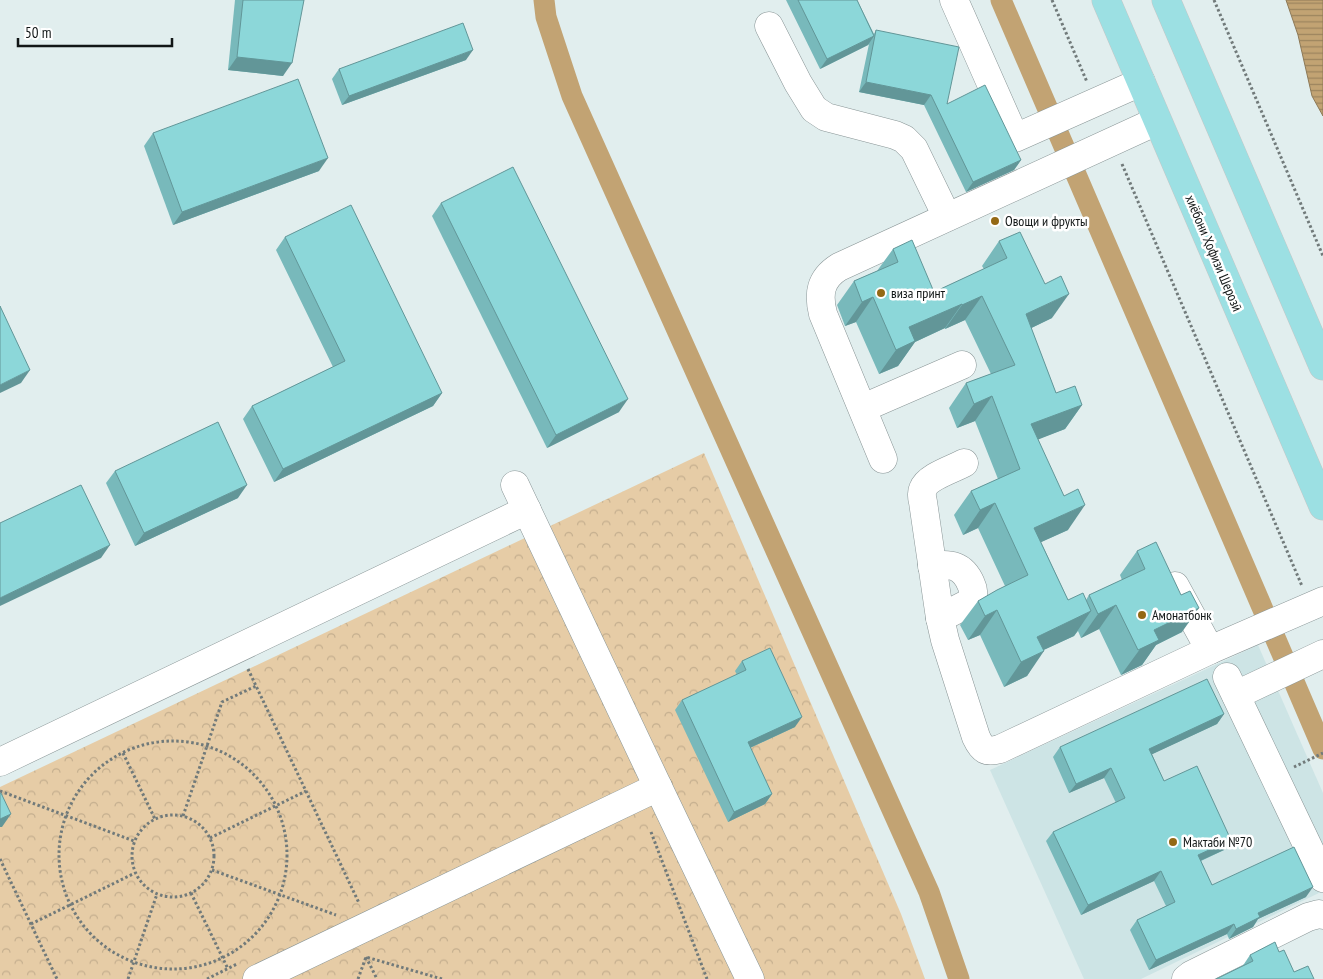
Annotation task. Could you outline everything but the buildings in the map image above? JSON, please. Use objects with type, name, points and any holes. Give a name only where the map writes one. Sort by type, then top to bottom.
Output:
[{"type":"main road","name":"хиёбони Ҳофизи Шерозӣ","points":[[1106,0],[1323,506]]},
{"type":"main road","points":[[1166,0],[1323,366]]},
{"type":"lane","points":[[954,0],[1015,138],[1141,82]]},
{"type":"lane","points":[[769,26],[798,83],[814,109],[826,117],[904,139],[914,149],[947,217]]},
{"type":"lane","points":[[883,459],[823,314],[821,304],[822,287],[831,272],[1157,121]]},
{"type":"lane","points":[[862,408],[962,365]]},
{"type":"lane","points":[[964,463],[926,484],[922,490],[923,502],[940,618],[951,660],[976,737],[983,749],[988,751],[1000,749],[1210,650],[1317,604]]},
{"type":"lane","points":[[515,485],[750,979]]},
{"type":"lane","points":[[0,762],[527,510]]},
{"type":"lane","points":[[1162,563],[1210,650]]},
{"type":"lane","points":[[932,566],[947,565],[960,568],[968,577],[973,588],[973,599],[971,602],[940,618]]},
{"type":"lane","points":[[1315,658],[1276,676],[1232,686],[1323,878]]},
{"type":"lane","points":[[257,979],[658,787]]},
{"type":"lane","points":[[1186,979],[1308,917],[1319,914],[1323,915]]},
{"type":"path","points":[[1052,0],[1096,102]]},
{"type":"path","points":[[1214,0],[1323,256]]},
{"type":"path","points":[[1112,141],[1317,604]]},
{"type":"path","points":[[238,649],[360,905]]},
{"type":"path","points":[[183,816],[222,702],[256,686]]},
{"type":"path","points":[[189,742],[207,746],[225,753],[255,775],[267,789],[277,806],[287,842],[288,861],[285,880],[280,894],[271,915],[260,930],[231,954],[214,962],[195,968],[177,970],[158,969],[122,958],[105,948],[91,936],[79,921],[70,905],[63,887],[58,850],[66,816],[75,796],[86,780],[115,756],[151,743],[189,742]]},
{"type":"path","points":[[123,753],[155,819]]},
{"type":"path","points":[[1275,776],[1323,753]]},
{"type":"path","points":[[0,791],[134,841]]},
{"type":"path","points":[[210,838],[306,792]]},
{"type":"path","points":[[176,814],[183,816],[197,822],[204,829],[214,848],[215,859],[208,879],[200,887],[181,897],[170,898],[156,894],[142,883],[135,874],[132,864],[132,853],[134,841],[142,829],[155,819],[165,815],[176,814]]},
{"type":"path","points":[[649,826],[707,979]]},
{"type":"path","points":[[0,859],[57,979]]},
{"type":"path","points":[[212,870],[338,916]]},
{"type":"path","points":[[31,924],[135,874]]},
{"type":"path","points":[[191,893],[228,969]]},
{"type":"path","points":[[128,979],[156,894]]},
{"type":"path","points":[[363,951],[377,979]]},
{"type":"path","points":[[358,979],[366,957]]},
{"type":"path","points":[[366,957],[442,979]]},
{"type":"shaded area","points":[[1286,0],[1323,0],[1323,116],[1312,96],[1298,35]]},
{"type":"shaded area","name":"Мактаби №70","points":[[1258,645],[1323,793],[1323,891],[1141,979],[1084,979],[990,770]]},
{"type":"green space","points":[[704,453],[901,914],[925,979],[0,979],[0,787]]},
{"type":"waterway","points":[[544,0],[546,17],[572,96],[929,892],[959,979]]},
{"type":"waterway","points":[[1001,0],[1323,749]]},
{"type":"place","name":"Овощи и фрукты","points":[[995,221]]},
{"type":"place","name":"виза принт","points":[[881,293]]},
{"type":"place","name":"Амонатбонк","points":[[1142,615]]},
{"type":"place","name":"Мактаби №70","points":[[1173,842]]}]
